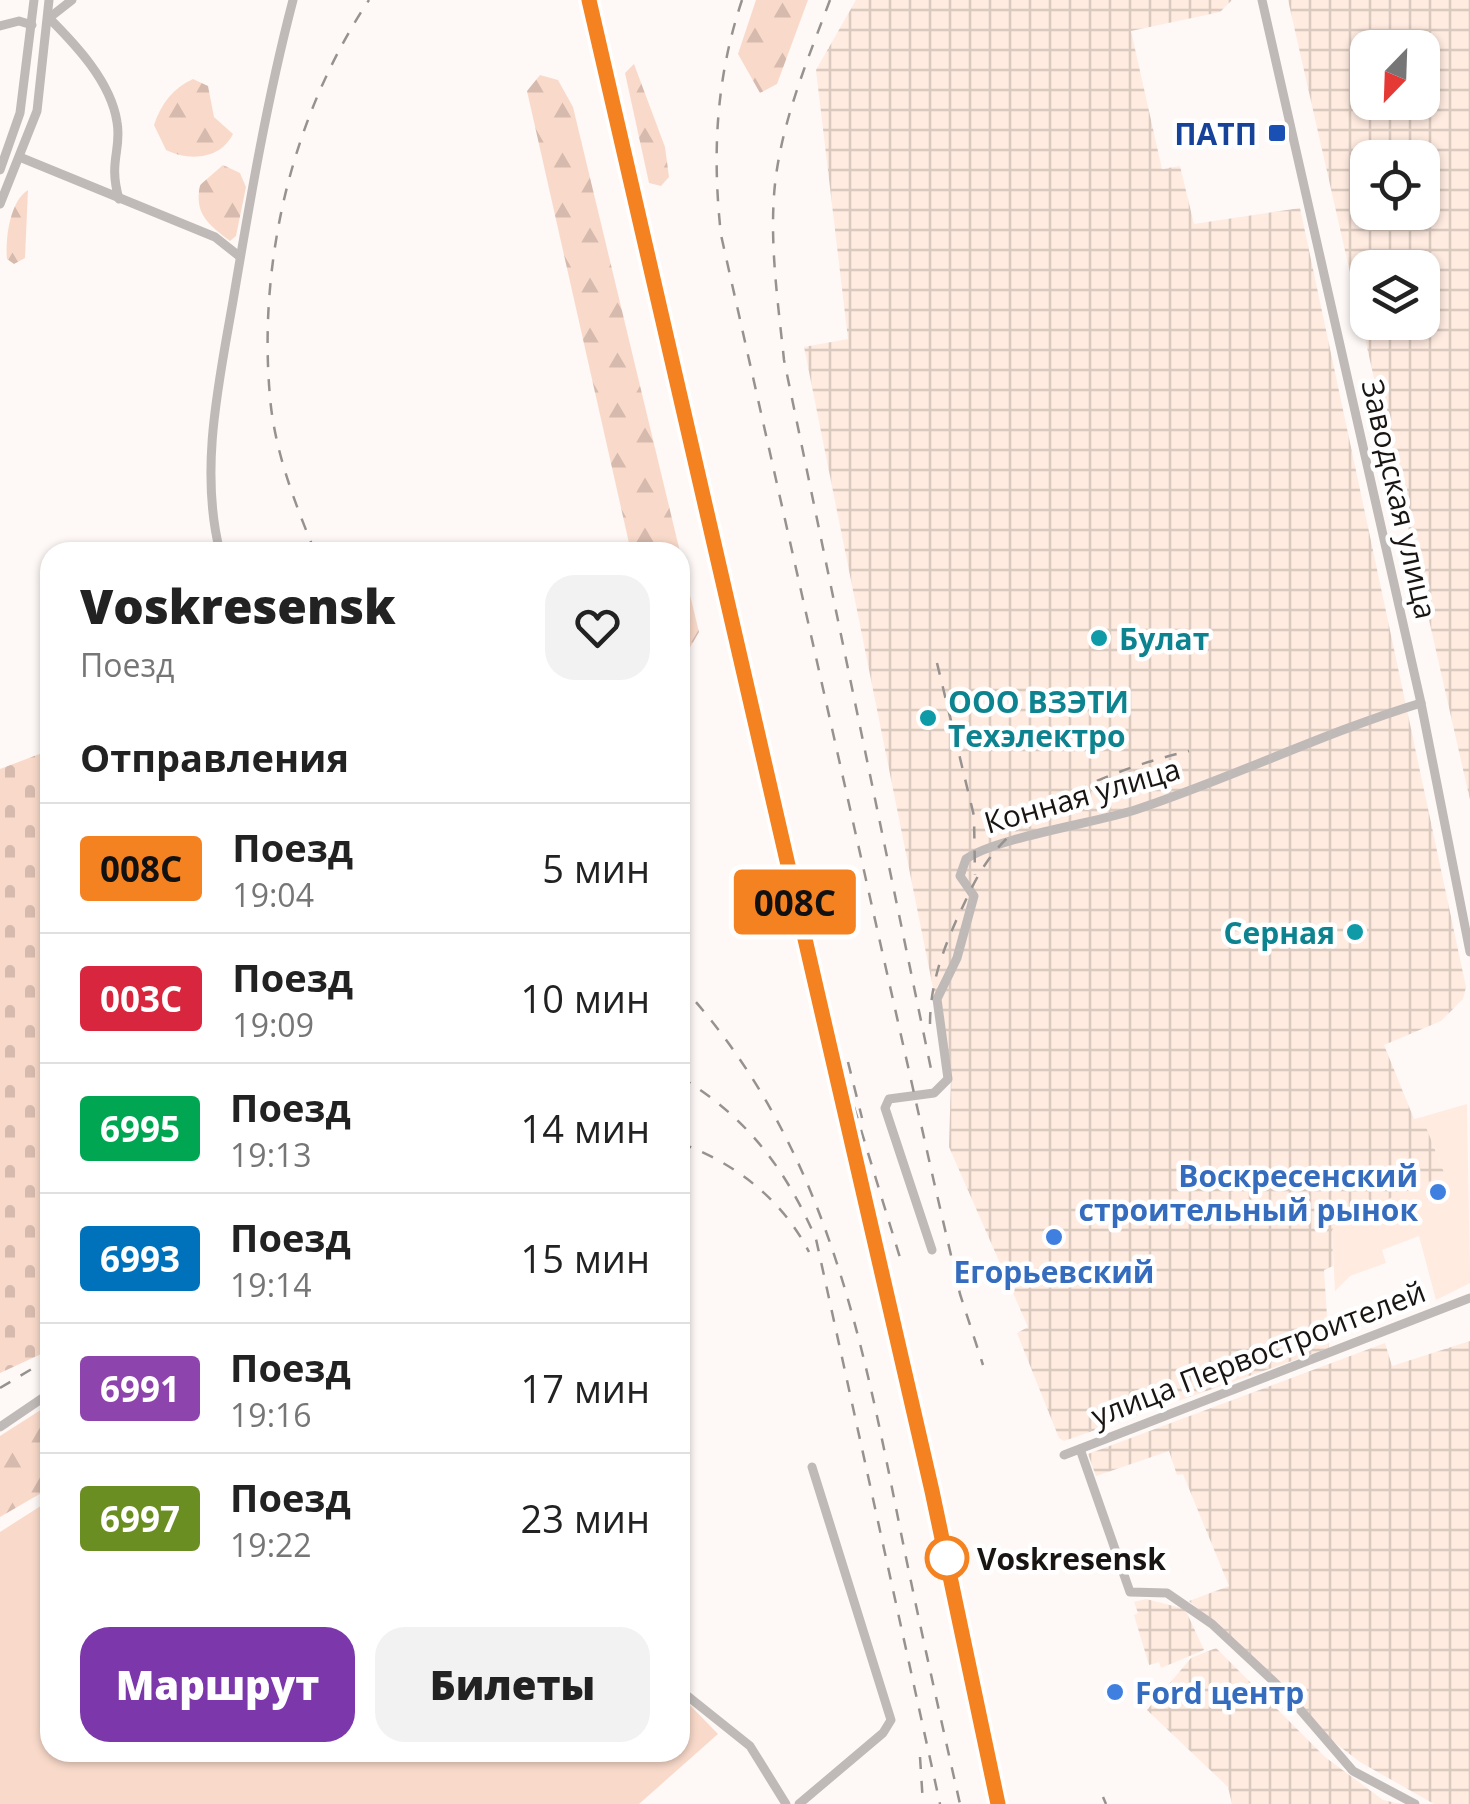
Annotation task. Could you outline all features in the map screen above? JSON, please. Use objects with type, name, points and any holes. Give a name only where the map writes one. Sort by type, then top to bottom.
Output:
[{"type":"street","points":[[0,170],[20,113],[34,0]]},
{"type":"street","points":[[0,204],[22,158],[37,111],[49,0]]},
{"type":"street","points":[[49,18],[72,0]]},
{"type":"street","points":[[219,542],[212,480],[216,389],[239,256],[293,0]]},
{"type":"street","name":"Заводская улица","points":[[1262,0],[1421,702],[1470,952]]},
{"type":"street","points":[[49,18],[102,84],[118,120],[112,176],[118,199]]},
{"type":"street","points":[[0,26],[19,22],[32,25]]},
{"type":"street","points":[[22,158],[215,237],[239,256]]},
{"type":"street","name":"Конная улица","points":[[932,1250],[885,1108],[889,1099],[934,1093],[948,1079],[936,1011],[974,896],[960,876],[966,858],[1152,804],[1354,724],[1421,702]]},
{"type":"street","name":"улица Первостроителей","points":[[1064,1455],[1470,1298]]},
{"type":"street","points":[[0,1427],[40,1401]]},
{"type":"street","points":[[1080,1448],[1130,1592],[1167,1593],[1212,1624],[1285,1692],[1353,1771],[1415,1804]]},
{"type":"street","points":[[801,1803],[890,1725],[870,1642],[812,1467]]},
{"type":"street","points":[[690,1698],[750,1746],[786,1804]]},
{"type":"shaded area","points":[[856,0],[1232,0],[1220,12],[1131,31],[1162,169],[1180,166],[1194,224],[1300,208],[1466,987],[1463,999],[1441,1021],[1384,1045],[1414,1119],[1422,1117],[1445,1175],[1346,1217],[1332,1230],[1333,1266],[1324,1270],[1329,1348],[1064,1441],[1059,1438],[1017,1333],[1028,1327],[949,1147],[951,1077],[804,347],[848,339],[816,70]]},
{"type":"shaded area","points":[[1288,0],[1470,0],[1470,800],[1365,340],[1440,340],[1440,250],[1350,250],[1350,273]]},
{"type":"shaded area","name":"Воскресенский строительный рынок","points":[[1467,1104],[1470,1283],[1436,1300],[1419,1236],[1382,1250],[1386,1263],[1350,1276],[1335,1291],[1332,1230],[1345,1217],[1445,1175],[1422,1117]]},
{"type":"shaded area","points":[[1470,1341],[1470,1804],[1434,1804],[1360,1762],[1330,1739],[1288,1688],[1189,1601],[1229,1586],[1183,1474],[1177,1475],[1169,1451],[1096,1476],[1088,1454],[1385,1343],[1392,1366]]},
{"type":"shaded area","points":[[1146,1599],[1185,1609],[1204,1650],[1161,1668],[1159,1662],[1149,1665],[1134,1615],[1138,1613],[1134,1602]]},
{"type":"shaded area","points":[[1216,1648],[1325,1757],[1383,1800],[1401,1804],[1232,1804],[1228,1787],[1147,1710],[1191,1658]]},
{"type":"green space","points":[[756,0],[808,0],[777,84],[760,93],[738,54]]},
{"type":"green space","points":[[634,64],[665,147],[669,177],[661,186],[649,183],[625,73]]},
{"type":"green space","points":[[540,75],[558,80],[573,107],[678,542],[629,542],[527,91]]},
{"type":"green space","points":[[193,79],[208,86],[214,117],[233,134],[220,149],[194,157],[166,150],[154,125],[169,98]]},
{"type":"green space","points":[[223,165],[240,173],[246,187],[236,236],[230,241],[209,223],[199,204],[200,185]]},
{"type":"green space","points":[[28,190],[25,258],[14,264],[7,259],[8,231],[17,202]]},
{"type":"green space","points":[[690,595],[699,632],[690,647]]},
{"type":"green space","points":[[40,754],[40,1355],[0,1373],[0,769]]},
{"type":"green space","points":[[40,1410],[40,1494],[0,1517],[0,1436]]},
{"type":"green space","points":[[40,1506],[40,1762],[686,1762],[639,1804],[0,1804],[0,1532]]},
{"type":"green space","points":[[690,1705],[718,1734],[690,1759]]},
{"type":"railway","points":[[311,542],[288,481],[274,426],[268,354],[269,301],[285,195],[300,143],[342,45],[369,0]]},
{"type":"railway","points":[[589,0],[932,1491],[998,1804]]},
{"type":"railway","points":[[742,0],[726,58],[718,116],[721,235],[934,1182],[960,1294],[983,1365]]},
{"type":"railway","points":[[830,0],[797,90],[778,160],[773,228],[777,294],[784,360],[931,1069]]},
{"type":"railway","points":[[937,663],[974,816],[975,875]]},
{"type":"railway","points":[[930,1024],[934,984],[951,934],[979,874],[1007,838],[1029,819],[1080,789],[1135,766],[1189,751]]},
{"type":"railway","points":[[690,996],[730,1045],[771,1109],[804,1175],[830,1244],[871,1387],[960,1804]]},
{"type":"railway","points":[[848,1062],[862,1118]]},
{"type":"railway","points":[[690,1083],[725,1109],[761,1146],[791,1190],[816,1239],[940,1804]]},
{"type":"railway","points":[[854,1107],[901,1261]]},
{"type":"railway","points":[[690,1147],[738,1172],[771,1199],[809,1252]]},
{"type":"railway","points":[[0,1388],[40,1364]]},
{"type":"railway","points":[[920,1757],[923,1804]]},
{"type":"railway","points":[[1103,1797],[1106,1804]]},
{"type":"train","name":"008С","points":[[589,0],[932,1491],[998,1804]]},
{"type":"place","name":"ПАТП","points":[[1277,133]]},
{"type":"place","name":"Булат","points":[[1099,638]]},
{"type":"place","name":"ООО ВЗЭТИ Техэлектро","points":[[928,718]]},
{"type":"place","name":"Серная","points":[[1355,932]]},
{"type":"place","name":"Воскресенский строительный рынок","points":[[1438,1192]]},
{"type":"place","name":"Егорьевский","points":[[1054,1237]]},
{"type":"place","name":"Voskresensk","points":[[947,1558]]},
{"type":"place","name":"Ford центр","points":[[1115,1692]]}]
